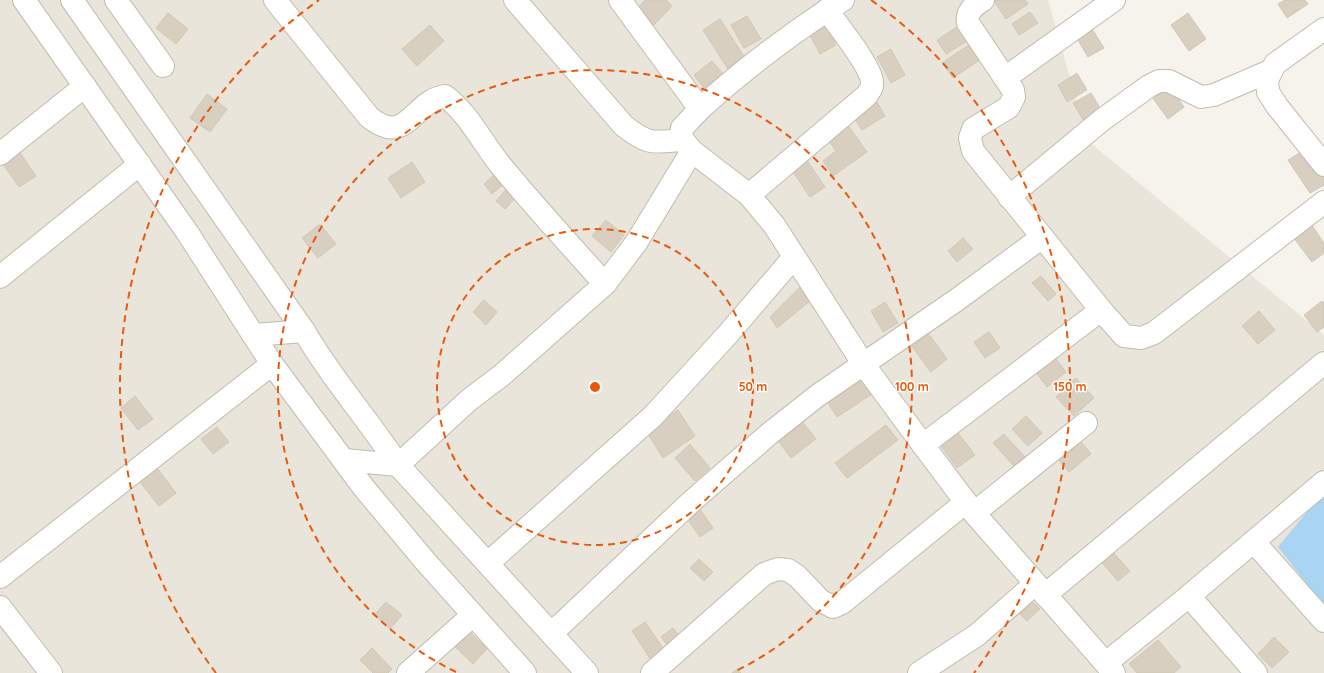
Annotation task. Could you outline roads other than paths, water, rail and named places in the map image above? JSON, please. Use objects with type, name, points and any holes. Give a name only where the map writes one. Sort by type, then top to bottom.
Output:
[{"type":"street","points":[[24,0],[140,164],[272,364],[392,522],[472,615],[525,673]]},
{"type":"street","points":[[72,0],[304,331],[318,356],[379,436],[398,465],[587,673]]},
{"type":"street","points":[[116,0],[163,66]]},
{"type":"street","points":[[275,0],[369,117],[385,128],[403,125],[433,99],[445,96],[450,100],[459,109],[501,166],[605,284]]},
{"type":"street","points":[[515,0],[624,126],[639,137],[650,142],[687,146]]},
{"type":"street","points":[[620,0],[700,109]]},
{"type":"street","points":[[983,0],[970,10],[967,17],[968,23],[1013,90],[1014,97],[1009,106],[973,129],[970,138],[973,151],[1041,238],[1124,336],[1141,338],[1154,333],[1324,202]]},
{"type":"street","points":[[1005,78],[1114,0]]},
{"type":"street","points":[[749,195],[866,96],[870,90],[872,84],[867,68],[837,3],[760,56],[700,109],[682,128],[681,134],[687,146],[749,195],[774,225],[864,365],[970,508],[1040,590],[1110,668],[1189,596],[1324,482]]},
{"type":"street","points":[[1324,29],[1275,64],[1270,71],[1267,80],[1268,92],[1274,101],[1324,165]]},
{"type":"street","points":[[1009,197],[1102,120],[1148,86],[1159,81],[1169,81],[1200,97],[1214,95],[1270,71]]},
{"type":"street","points":[[0,154],[85,86]]},
{"type":"street","points":[[344,460],[398,465],[469,400],[502,375],[605,284],[636,243],[687,146]]},
{"type":"street","points":[[0,277],[140,164]]},
{"type":"street","points":[[552,633],[692,501],[769,434],[817,396],[958,299],[1041,238]]},
{"type":"street","points":[[488,563],[653,416],[728,334],[794,257]]},
{"type":"street","points":[[923,445],[1101,310]]},
{"type":"street","points":[[253,335],[304,331]]},
{"type":"street","points":[[919,673],[977,635],[1040,590],[1324,363]]},
{"type":"street","points":[[0,577],[272,364]]},
{"type":"street","points":[[652,673],[764,574],[778,568],[788,570],[797,576],[821,601],[833,607],[842,602],[1086,423]]},
{"type":"street","points":[[1254,542],[1324,621]]},
{"type":"street","points":[[1189,596],[1256,673]]},
{"type":"street","points":[[0,606],[51,673]]},
{"type":"street","points":[[408,673],[472,615]]},
{"type":"water","points":[[1324,494],[1324,606],[1278,547],[1320,496]]}]
